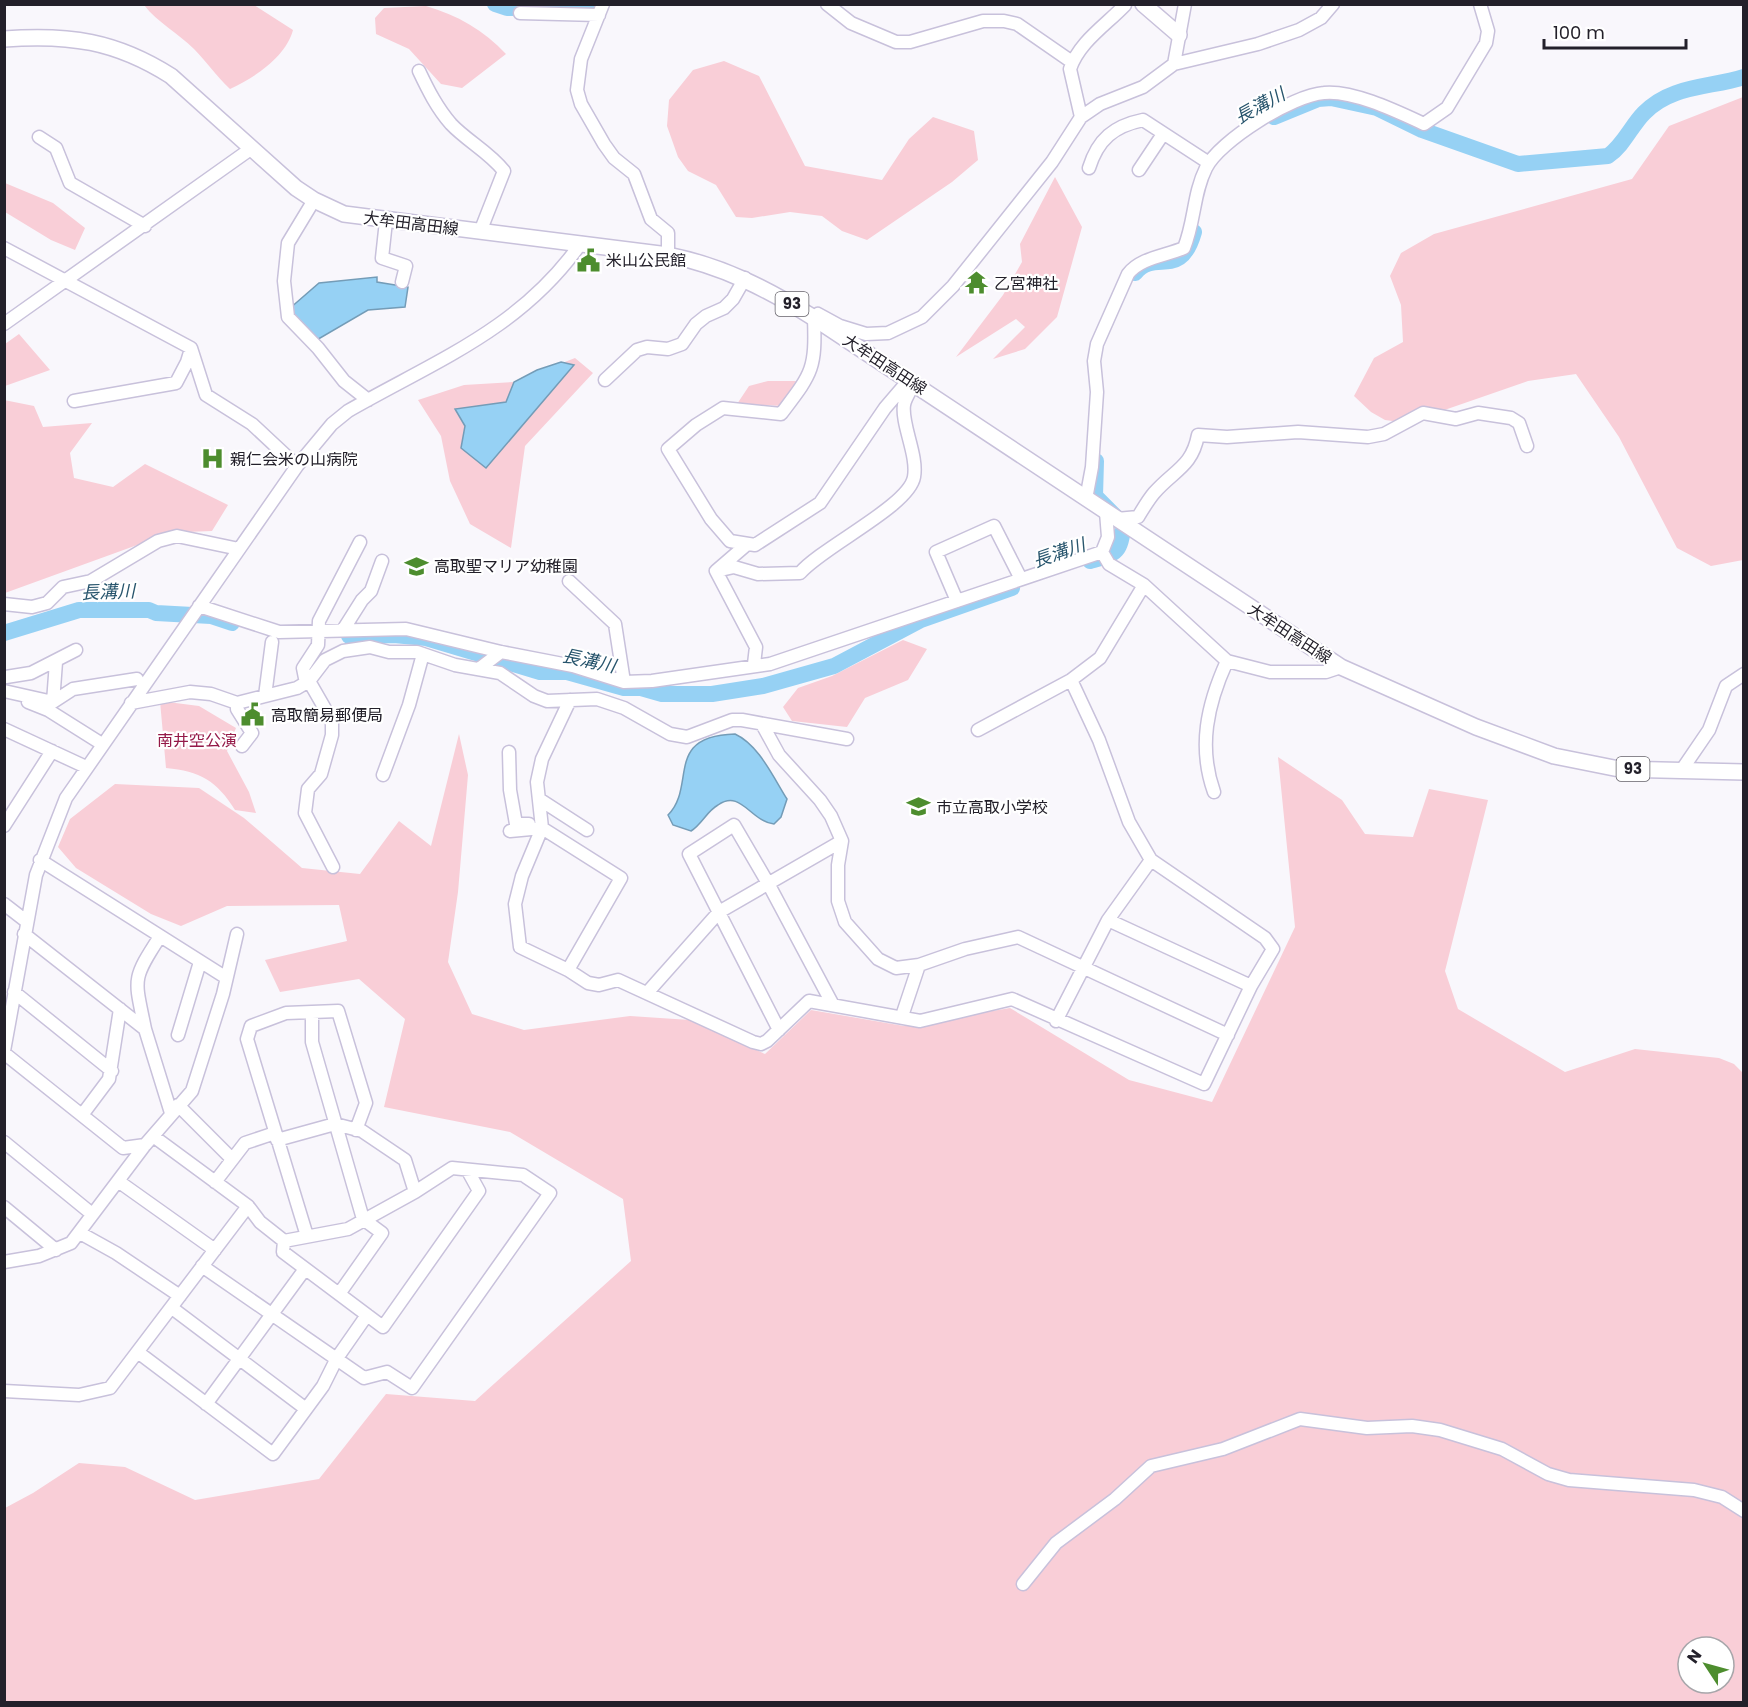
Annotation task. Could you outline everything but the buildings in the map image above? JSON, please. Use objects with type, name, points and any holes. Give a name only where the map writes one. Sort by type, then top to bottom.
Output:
[{"type":"main road","points":[[1143,4],[1179,35]]},
{"type":"main road","name":"大牟田高田線","points":[[4,39],[64,38],[109,45],[132,53],[171,76],[314,200],[344,214],[668,255],[696,261],[745,278],[814,318],[1341,667],[1476,727],[1554,756],[1619,769],[1743,772]]},
{"type":"street","points":[[826,4],[866,31],[896,42],[910,42],[983,21],[1004,21],[1025,30],[1072,62]]},
{"type":"street","points":[[1174,64],[1185,4]]},
{"type":"street","points":[[912,382],[885,408],[820,503],[755,546],[730,541],[711,519],[668,449],[696,425],[723,408],[782,414],[810,375],[816,352],[814,318],[818,314],[840,326],[866,334],[888,333],[922,317],[953,286],[1052,162],[1082,117],[1100,104],[1143,87],[1174,64],[1258,44],[1299,30],[1321,18],[1333,4]]},
{"type":"street","points":[[1086,499],[1092,467],[1097,392],[1094,362],[1096,344],[1128,274],[1135,264],[1160,258],[1184,248],[1191,232],[1195,192],[1209,163],[1219,150],[1268,115],[1323,93],[1383,105],[1424,124],[1447,108],[1485,43],[1488,30],[1480,4]]},
{"type":"street","points":[[1082,117],[1070,69],[1072,62],[1095,32],[1125,5]]},
{"type":"street","points":[[520,13],[601,10],[581,59],[577,90],[604,144],[614,158],[634,174],[651,219],[668,233],[668,255]]},
{"type":"street","points":[[418,71],[437,107],[452,125],[493,158],[504,171],[480,232]]},
{"type":"street","points":[[1089,168],[1102,140],[1118,128],[1143,120],[1209,163]]},
{"type":"street","points":[[1139,170],[1164,134]]},
{"type":"street","points":[[39,137],[56,148],[70,183],[144,226]]},
{"type":"street","points":[[4,324],[252,148]]},
{"type":"street","points":[[314,200],[288,243],[284,281],[288,317],[344,381],[368,400]]},
{"type":"street","points":[[386,221],[382,258],[406,266],[402,282]]},
{"type":"street","points":[[284,1241],[260,1222],[248,1206],[149,1140],[123,1148],[4,1052],[26,921],[40,860],[66,798],[86,767],[297,466],[332,424],[368,400],[473,344],[504,323],[558,273],[581,243]]},
{"type":"street","points":[[4,248],[191,348],[206,395],[252,424],[297,466]]},
{"type":"street","points":[[605,380],[637,350],[647,347],[668,349],[682,344],[696,324],[706,316],[724,308],[733,299],[745,278]]},
{"type":"street","points":[[74,401],[176,383],[188,362],[191,348]]},
{"type":"street","points":[[716,571],[734,567],[758,574],[800,573],[817,557],[856,530],[869,524],[908,490],[914,478],[914,460],[904,405],[912,382]]},
{"type":"street","points":[[199,606],[279,632],[319,629],[406,629],[501,652],[573,666],[624,681],[652,681],[754,664],[770,664],[1102,552],[1108,537],[1111,515],[1138,517],[1154,494],[1189,461],[1195,452],[1198,435],[1227,436],[1298,432],[1368,437],[1384,434],[1423,413],[1456,419],[1478,413],[1511,418],[1519,423],[1527,446]]},
{"type":"street","points":[[957,600],[936,552],[994,526],[1021,579]]},
{"type":"street","points":[[4,604],[32,607],[47,603],[63,587],[91,581],[158,541],[177,536],[239,549]]},
{"type":"street","points":[[333,867],[305,813],[308,789],[321,774],[333,735],[332,721],[308,682],[303,668],[318,645],[319,621],[360,542]]},
{"type":"street","points":[[716,571],[746,546]]},
{"type":"street","points":[[1102,552],[1109,564],[1144,585],[1227,661],[1270,672],[1326,672],[1341,667]]},
{"type":"street","points":[[343,630],[362,600],[371,591],[382,561]]},
{"type":"street","points":[[716,571],[756,647],[754,664]]},
{"type":"street","points":[[569,581],[615,624],[624,681]]},
{"type":"street","points":[[978,730],[1071,680],[1100,658],[1144,585]]},
{"type":"street","points":[[264,696],[272,642]]},
{"type":"street","points":[[130,704],[190,692],[211,694],[237,703],[297,688],[308,682],[325,660],[343,651],[370,647],[423,654],[456,665],[500,673],[540,699],[597,699],[624,708],[670,734],[687,737],[732,720],[847,739]]},
{"type":"street","points":[[6,677],[31,673],[76,650]]},
{"type":"street","points":[[480,668],[501,652]]},
{"type":"street","points":[[383,776],[409,705],[423,654]]},
{"type":"street","points":[[1214,792],[1207,772],[1204,751],[1214,689],[1227,661]]},
{"type":"street","points":[[53,702],[56,662]]},
{"type":"street","points":[[1681,771],[1709,730],[1726,686],[1743,674]]},
{"type":"street","points":[[4,692],[53,702],[73,690],[137,679]]},
{"type":"street","points":[[570,700],[542,759],[537,782],[542,826],[522,876],[515,904],[520,947],[568,970],[588,983],[599,985],[618,980],[761,1044],[809,1001],[920,1021],[1012,999],[1056,1021],[1204,1084],[1251,986],[1273,949],[1265,938],[1151,860],[1130,822],[1099,740],[1071,680]]},
{"type":"street","points":[[4,692],[48,710],[102,744]]},
{"type":"street","points":[[237,703],[237,709],[252,733],[242,746]]},
{"type":"street","points":[[762,724],[779,755],[820,800],[831,816],[842,841],[838,865],[838,901],[846,922],[878,959],[896,968],[920,965],[965,950],[1018,937],[1228,1035]]},
{"type":"street","points":[[5,730],[86,767]]},
{"type":"street","points":[[4,826],[52,751]]},
{"type":"street","points":[[508,753],[510,790],[516,824],[542,826],[621,878],[568,970]]},
{"type":"street","points":[[539,799],[587,830]]},
{"type":"street","points":[[779,1030],[689,854],[734,825],[833,1005]]},
{"type":"street","points":[[510,831],[542,826]]},
{"type":"street","points":[[647,993],[719,912],[842,841]]},
{"type":"street","points":[[40,860],[159,938],[225,977]]},
{"type":"street","points":[[1056,1021],[1108,920],[1151,860]]},
{"type":"street","points":[[4,904],[26,921]]},
{"type":"street","points":[[1108,920],[1251,986]]},
{"type":"street","points":[[24,934],[145,1029]]},
{"type":"street","points":[[4,1262],[39,1256],[71,1243],[149,1140],[192,1091],[223,994],[225,977],[237,934]]},
{"type":"street","points":[[159,938],[138,969],[136,984],[145,1029],[175,1109],[232,1159]]},
{"type":"street","points":[[178,1035],[200,962]]},
{"type":"street","points":[[902,1016],[920,965]]},
{"type":"street","points":[[14,992],[112,1071]]},
{"type":"street","points":[[81,1115],[110,1079],[120,1009]]},
{"type":"street","points":[[307,1236],[247,1039],[251,1026],[286,1013],[338,1011],[366,1103],[356,1130]]},
{"type":"street","points":[[312,1012],[312,1042],[363,1219],[382,1233],[339,1294]]},
{"type":"street","points":[[215,1182],[245,1143],[334,1124],[356,1130],[405,1160],[415,1192]]},
{"type":"street","points":[[4,1142],[92,1214]]},
{"type":"street","points":[[202,1266],[364,1378],[387,1372],[412,1388],[550,1193],[523,1175],[452,1168],[415,1192],[348,1229],[284,1241]]},
{"type":"street","points":[[284,1241],[283,1252],[383,1327],[479,1191],[468,1171]]},
{"type":"street","points":[[118,1180],[215,1250]]},
{"type":"street","points":[[6,1396],[79,1395],[110,1388],[248,1206]]},
{"type":"street","points":[[4,1207],[56,1250]]},
{"type":"street","points":[[80,1233],[116,1253],[180,1296]]},
{"type":"street","points":[[207,1404],[305,1269]]},
{"type":"street","points":[[171,1308],[306,1409]]},
{"type":"street","points":[[138,1353],[273,1454],[323,1386],[337,1358],[367,1315]]},
{"type":"street","points":[[1023,1584],[1056,1543],[1115,1499],[1151,1467],[1223,1449],[1300,1419],[1367,1428],[1412,1426],[1440,1430],[1502,1449],[1548,1474],[1569,1480],[1694,1490],[1722,1497],[1743,1511]]},
{"type":"green space","points":[[144,5],[254,5],[293,30],[284,49],[268,66],[230,89],[194,49]]},
{"type":"green space","points":[[426,6],[469,24],[498,45],[506,54],[462,88],[441,84],[409,49],[376,34],[375,18],[384,8]]},
{"type":"green space","points":[[724,61],[759,76],[805,166],[882,180],[909,139],[933,117],[974,131],[978,160],[952,182],[867,240],[842,231],[822,216],[790,212],[752,218],[736,217],[716,185],[688,171],[678,157],[667,126],[669,100],[693,70]]},
{"type":"green space","points":[[1743,97],[1743,560],[1711,566],[1677,548],[1619,437],[1576,374],[1528,381],[1407,423],[1385,420],[1371,412],[1354,396],[1374,358],[1403,342],[1401,305],[1390,276],[1401,253],[1434,234],[1632,179],[1669,126]]},
{"type":"green space","points":[[1055,177],[1082,227],[1057,317],[1025,349],[993,359],[1025,327],[1016,319],[956,357],[1003,295],[1022,262],[1020,244]]},
{"type":"green space","points":[[5,183],[53,203],[85,228],[75,250],[51,240],[5,212]]},
{"type":"green space","points":[[19,334],[50,370],[5,386],[5,344]]},
{"type":"green space","points":[[575,358],[593,373],[525,446],[511,548],[470,524],[450,481],[441,436],[418,400],[464,385],[514,382]]},
{"type":"green space","points":[[768,381],[796,381],[783,406],[737,404],[749,386]]},
{"type":"green space","points":[[4,400],[34,406],[43,427],[92,423],[70,453],[74,478],[113,487],[145,464],[228,505],[212,531],[160,533],[140,544],[5,593]]},
{"type":"green space","points":[[903,640],[927,649],[908,680],[865,698],[847,727],[792,721],[783,707],[798,688],[832,676]]},
{"type":"green space","name":"南井空公演","points":[[160,701],[199,706],[236,728],[227,751],[249,792],[256,813],[235,810],[214,785],[198,775],[166,768]]},
{"type":"green space","points":[[459,734],[468,775],[458,892],[448,962],[472,1014],[524,1030],[630,1016],[690,1020],[765,1054],[811,1010],[904,1026],[1010,1008],[1129,1080],[1212,1102],[1295,927],[1278,757],[1342,800],[1365,834],[1413,837],[1429,789],[1488,800],[1445,971],[1458,1009],[1565,1072],[1635,1049],[1719,1058],[1734,1064],[1743,1073],[1743,1702],[5,1702],[5,1508],[79,1463],[125,1467],[195,1500],[319,1479],[386,1394],[475,1401],[631,1261],[623,1199],[510,1132],[384,1107],[405,1019],[359,979],[280,992],[265,960],[347,941],[339,905],[227,906],[181,926],[151,914],[76,868],[58,847],[70,819],[115,784],[199,788],[244,818],[302,868],[360,874],[399,821],[431,846]]},
{"type":"water","points":[[377,277],[377,282],[408,287],[405,307],[368,310],[315,341],[289,309],[319,283]]},
{"type":"water","points":[[561,362],[574,365],[486,468],[461,448],[465,426],[455,409],[506,402],[514,382],[537,370]]},
{"type":"water","points":[[735,734],[744,739],[758,754],[787,799],[781,817],[774,824],[766,822],[739,803],[726,801],[714,808],[691,831],[673,825],[668,815],[681,790],[685,764],[690,753],[698,743],[713,737]]},
{"type":"waterway","points":[[495,4],[507,8],[590,7],[600,4]]},
{"type":"waterway","name":"長溝川","points":[[1274,117],[1318,99],[1331,98],[1377,108],[1422,130],[1518,164],[1608,156],[1619,146],[1644,113],[1666,97],[1678,92],[1744,77]]},
{"type":"waterway","name":"長溝川","points":[[1135,273],[1151,263],[1167,262],[1182,256],[1194,232]]},
{"type":"waterway","name":"長溝川","points":[[1090,561],[1116,551],[1121,542],[1124,525],[1095,496],[1096,461]]},
{"type":"waterway","name":"長溝川","points":[[349,636],[394,635],[426,638],[540,672],[567,672],[624,688],[641,688],[662,694],[712,694],[763,686],[834,666],[921,620],[1012,588]]},
{"type":"waterway","name":"長溝川","points":[[4,633],[79,610],[149,610],[156,613],[211,616],[232,623]]},
{"type":"place","name":"米山公民館","points":[[588,260]]},
{"type":"place","name":"乙宮神社","points":[[976,283]]},
{"type":"place","name":"親仁会米の山病院","points":[[212,459]]},
{"type":"place","name":"高取聖マリア幼稚園","points":[[416,566]]},
{"type":"place","name":"高取簡易郵便局","points":[[253,715]]},
{"type":"place","name":"市立高取小学校","points":[[918,807]]}]
